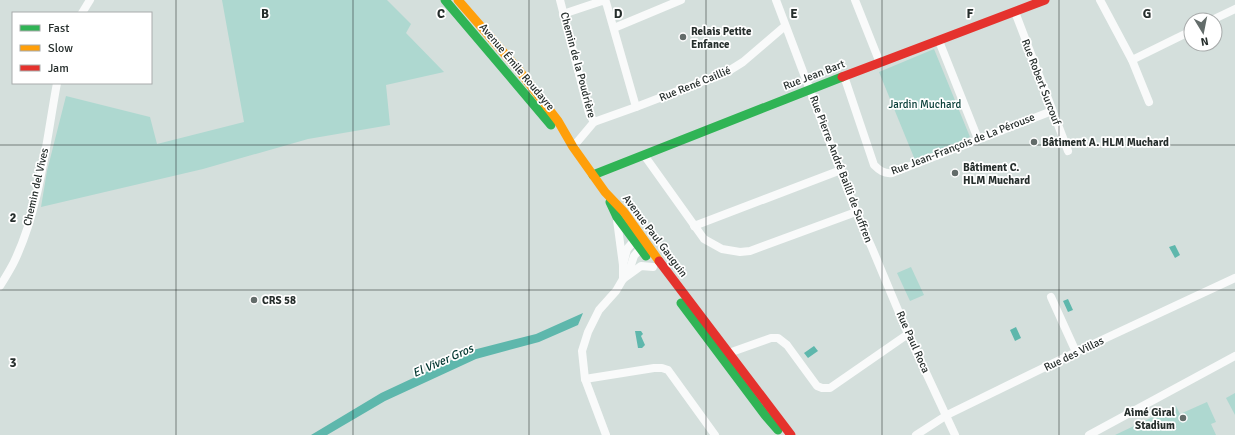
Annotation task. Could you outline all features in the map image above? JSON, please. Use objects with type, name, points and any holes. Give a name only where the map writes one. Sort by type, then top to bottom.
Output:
[{"type":"street","points":[[83,12],[90,0]]},
{"type":"street","name":"Avenue Émile Roudayre","points":[[445,0],[509,74],[551,126],[573,147]]},
{"type":"street","name":"Avenue Émile Roudayre","points":[[458,0],[518,69],[558,121],[573,147],[605,192]]},
{"type":"street","name":"Chemin de la Poudrière","points":[[560,0],[589,113],[594,122],[573,147]]},
{"type":"street","points":[[614,28],[681,0]]},
{"type":"street","name":"Rue Pierre André Bailli de Suffren","points":[[776,0],[856,212],[872,248]]},
{"type":"street","points":[[855,0],[880,63]]},
{"type":"street","name":"Rue Jean Bart","points":[[593,175],[810,89],[1015,12],[1043,0]]},
{"type":"street","points":[[1100,0],[1132,60],[1149,102]]},
{"type":"street","points":[[564,14],[602,1],[606,2],[636,107]]},
{"type":"street","points":[[1223,15],[1235,9]]},
{"type":"street","name":"Rue Robert Surcouf","points":[[1015,12],[1068,151]]},
{"type":"street","name":"Rue René Caillié","points":[[594,122],[727,72],[743,62],[785,26]]},
{"type":"street","points":[[1132,60],[1183,34]]},
{"type":"street","points":[[939,41],[978,139]]},
{"type":"street","name":"Rue Jean-François de La Pérouse","points":[[844,76],[874,165],[888,174],[892,174],[1052,111]]},
{"type":"street","name":"Chemin del Vives","points":[[0,286],[14,262],[28,227],[38,187],[57,84]]},
{"type":"street","points":[[644,155],[704,239],[722,249],[740,252],[750,251],[856,212]]},
{"type":"street","points":[[694,226],[841,170]]},
{"type":"street","name":"Avenue Paul Gauguin","points":[[605,192],[617,217],[639,242],[791,435]]},
{"type":"street","name":"Avenue Paul Gauguin","points":[[605,192],[624,212],[639,242],[657,265],[705,336],[782,435]]},
{"type":"street","points":[[617,217],[622,265],[626,277]]},
{"type":"street","points":[[622,265],[627,248],[639,242]]},
{"type":"street","points":[[606,435],[584,379],[582,351],[588,332],[599,310],[626,277],[639,242]]},
{"type":"street","name":"Rue Paul Roca","points":[[872,248],[908,334],[955,435]]},
{"type":"street","points":[[626,277],[641,266],[657,265]]},
{"type":"street","name":"Rue des Villas","points":[[916,435],[946,415],[1076,352],[1235,278]]},
{"type":"street","points":[[1051,297],[1076,352]]},
{"type":"street","points":[[727,353],[771,338],[778,338],[787,345],[817,386],[822,388],[830,388],[908,334]]},
{"type":"street","name":"Avenue Paul Gauguin","points":[[705,336],[710,337],[727,353],[732,372]]},
{"type":"street","points":[[1089,435],[1235,356]]},
{"type":"street","points":[[584,379],[654,368],[668,370],[715,435]]},
{"type":"green space","points":[[222,0],[387,0],[411,24],[406,33],[444,72],[386,85],[390,125],[308,139],[203,169],[41,207],[47,171],[66,96],[150,117],[157,144],[244,122]]},
{"type":"green space","name":"Jardin Muchard","points":[[934,49],[970,137],[915,160],[879,72]]},
{"type":"green space","points":[[911,267],[924,295],[910,301],[897,273]]},
{"type":"green space","points":[[1235,393],[1235,415],[1226,398]]},
{"type":"green space","name":"Aimé Giral Stadium","points":[[1207,402],[1216,422],[1211,424],[1216,435],[1115,435],[1176,406],[1180,414]]},
{"type":"water","points":[[1175,245],[1180,255],[1175,258],[1169,247]]},
{"type":"water","points":[[1068,299],[1073,310],[1068,312],[1063,301]]},
{"type":"water","points":[[583,313],[578,325],[539,342],[476,359],[385,401],[327,435],[311,435],[381,393],[473,350],[536,334]]},
{"type":"water","points":[[1016,327],[1021,338],[1015,341],[1010,330]]},
{"type":"water","points":[[635,331],[641,331],[643,334],[641,336],[645,345],[642,348],[638,348]]},
{"type":"water","points":[[814,346],[818,351],[808,358],[804,353]]},
{"type":"traffic: fast","points":[[445,0],[551,125]]},
{"type":"traffic: fast","points":[[593,175],[842,77]]},
{"type":"traffic: fast","points":[[610,202],[617,217],[646,256]]},
{"type":"traffic: fast","points":[[681,303],[765,415],[778,430]]},
{"type":"traffic: slow","points":[[458,0],[518,69],[558,121],[573,147],[605,192],[624,212],[659,261]]},
{"type":"traffic: jam","points":[[842,77],[1045,0]]},
{"type":"traffic: jam","points":[[659,261],[791,435]]},
{"type":"place","name":"Relais Petite Enfance","points":[[683,37]]},
{"type":"place","name":"Bâtiment A. HLM Muchard","points":[[1034,142]]},
{"type":"place","name":"Bâtiment C. HLM Muchard","points":[[955,173]]},
{"type":"place","name":"CRS 58","points":[[254,300]]},
{"type":"place","name":"Aimé Giral Stadium","points":[[1183,418]]},
{"type":"water label","name":"El Viver Gros","points":[[443,361]]}]
